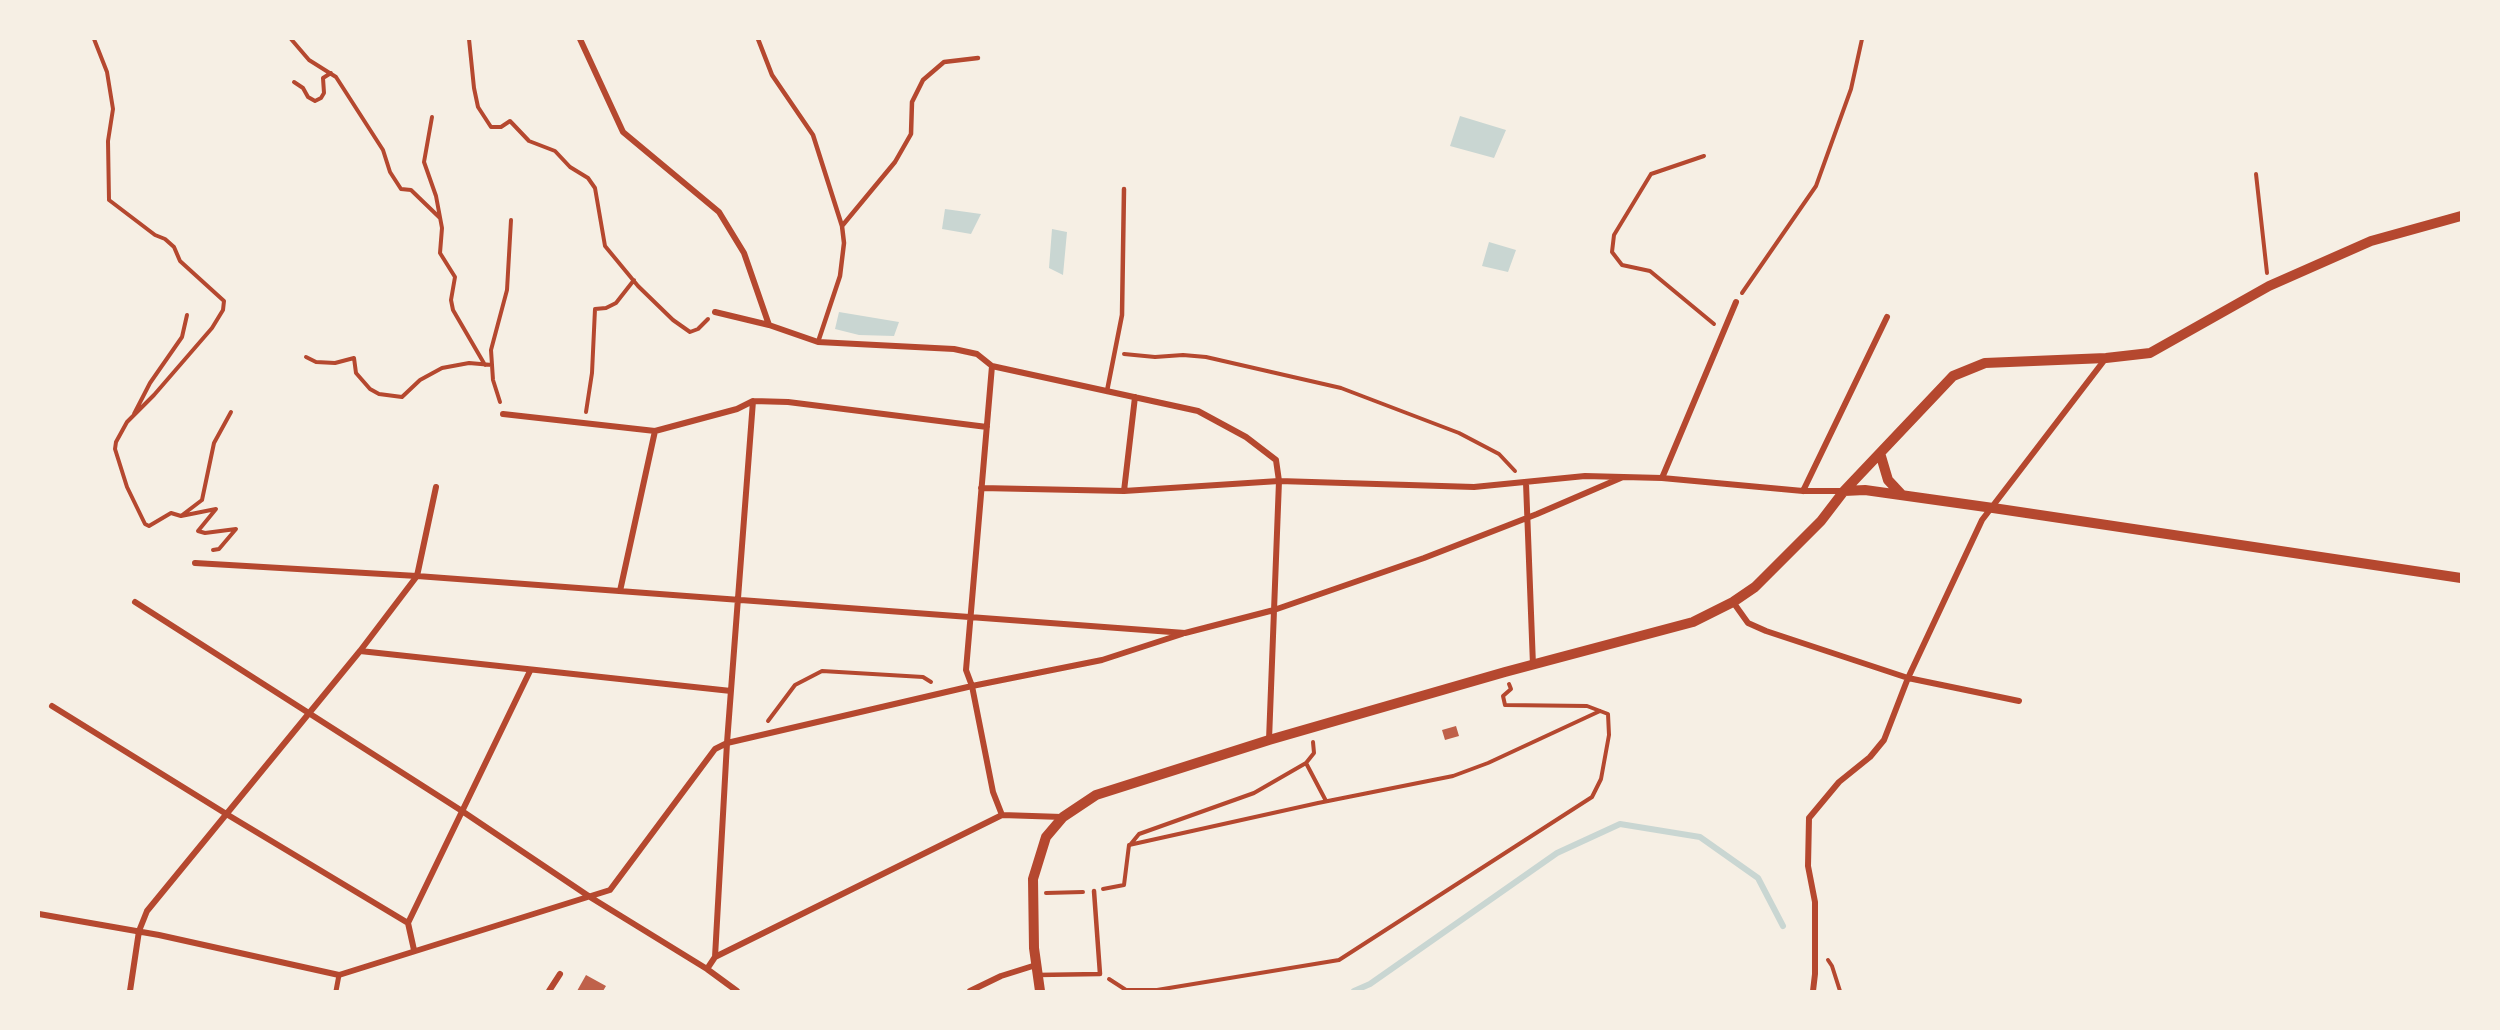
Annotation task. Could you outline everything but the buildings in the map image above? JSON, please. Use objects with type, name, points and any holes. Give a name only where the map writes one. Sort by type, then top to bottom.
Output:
[{"type":"street","points":[[580,39],[623,132],[719,212],[744,253],[769,325]]},
{"type":"street","points":[[1040,991],[1033,879],[1046,837],[1063,817],[1096,795],[1269,740],[1505,672],[1693,622],[1733,602],[1755,587],[1821,521],[1844,490],[1953,376],[1985,363],[2106,358],[2150,353],[2269,286],[2371,241],[2461,216]]},
{"type":"street","points":[[1662,478],[1736,302]]},
{"type":"street","points":[[715,312],[769,325],[818,342],[954,349],[977,354],[992,366],[1198,411],[1246,437],[1276,460],[1279,481],[1269,740]]},
{"type":"street","points":[[1803,491],[1887,317]]},
{"type":"street","points":[[1813,991],[1815,902],[1808,866],[1809,818],[1839,782],[1870,757],[1884,740],[1908,678],[1982,520],[2106,358]]},
{"type":"street","points":[[992,366],[966,670],[972,686],[993,792],[1002,815]]},
{"type":"street","points":[[1124,491],[1135,397]]},
{"type":"street","points":[[503,414],[655,431],[737,409],[753,401],[788,402],[987,427]]},
{"type":"street","points":[[715,957],[727,743],[753,401]]},
{"type":"street","points":[[620,591],[655,431]]},
{"type":"street","points":[[1880,453],[1888,480],[1903,495]]},
{"type":"street","points":[[981,488],[1124,491],[1279,481],[1474,487],[1585,476],[1662,478],[1803,491],[1865,490],[1993,507],[2461,578]]},
{"type":"street","points":[[39,914],[139,931],[339,975],[610,890],[715,749],[727,743],[972,686],[1102,660],[1185,633],[1274,610],[1424,558],[1623,477]]},
{"type":"street","points":[[1526,483],[1533,666]]},
{"type":"street","points":[[130,991],[139,931],[147,911],[228,815],[360,651],[417,576],[436,488]]},
{"type":"street","points":[[195,563],[417,576],[1185,633]]},
{"type":"street","points":[[1733,602],[1748,623],[1766,631],[1908,678],[2019,701]]},
{"type":"street","points":[[135,603],[462,812],[590,897],[707,969],[737,991]]},
{"type":"street","points":[[360,651],[731,691]]},
{"type":"street","points":[[414,950],[408,923],[530,671]]},
{"type":"street","points":[[52,706],[408,923]]},
{"type":"street","points":[[707,969],[715,957],[1002,815],[1063,817]]},
{"type":"street","points":[[970,991],[1001,976],[1037,970]]},
{"type":"street","points":[[549,991],[560,974]]},
{"type":"street","points":[[336,991],[339,975]]},
{"type":"lane","points":[[758,39],[771,75],[813,135],[842,226],[844,243],[840,276],[818,342]]},
{"type":"lane","points":[[842,226],[895,162],[911,134],[912,102],[923,80],[944,62],[978,58]]},
{"type":"lane","points":[[1107,391],[1122,315],[1124,189]]},
{"type":"lane","points":[[1037,970],[1100,974],[1094,891]]},
{"type":"path","points":[[94,39],[107,72],[112,109],[108,141],[110,200],[174,247],[180,261],[224,302],[224,310],[212,328],[127,422],[116,442],[127,487],[145,524],[149,526],[171,513],[181,516],[216,509],[198,531],[205,533],[236,530],[219,549],[201,553],[195,563]]},
{"type":"path","points":[[291,39],[309,60],[336,77],[383,150],[390,172],[400,189],[411,190],[440,219]]},
{"type":"path","points":[[469,39],[478,107],[491,127],[501,127],[510,121],[529,141],[555,152],[570,167],[588,178],[595,188],[605,246],[658,307],[690,332],[698,328],[715,312]]},
{"type":"path","points":[[1736,302],[1816,186],[1851,89],[1862,39]]},
{"type":"path","points":[[294,82],[303,88],[308,97],[315,100],[321,98],[324,93],[323,78],[331,74]]},
{"type":"path","points":[[432,117],[424,162],[436,196],[442,228],[440,254],[455,278],[451,300],[453,310],[485,365]]},
{"type":"path","points":[[1704,156],[1652,174],[1614,235],[1612,252],[1622,265],[1650,271],[1724,332]]},
{"type":"path","points":[[2256,174],[2269,286]]},
{"type":"path","points":[[503,414],[491,350],[507,290],[511,220]]},
{"type":"path","points":[[584,423],[592,373],[595,309],[606,308],[616,303],[634,280]]},
{"type":"path","points":[[134,415],[150,383],[182,337],[187,315]]},
{"type":"path","points":[[1114,352],[1155,357],[1183,355],[1206,357],[1341,388],[1459,433],[1499,454],[1526,483]]},
{"type":"path","points":[[306,357],[316,362],[335,363],[354,358],[356,373],[370,389],[380,394],[402,397],[420,380],[442,368],[469,363],[492,365]]},
{"type":"path","points":[[181,516],[202,500],[214,443],[231,412]]},
{"type":"path","points":[[757,737],[795,685],[822,671],[923,677],[946,692]]},
{"type":"path","points":[[1100,974],[1126,990],[1157,990],[1339,960],[1592,797],[1601,779],[1609,735],[1608,714],[1587,706],[1505,705],[1503,696],[1511,689],[1505,672]]},
{"type":"path","points":[[1129,845],[1326,801],[1453,777],[1600,711]]},
{"type":"path","points":[[1033,892],[1069,894],[1124,885],[1129,845],[1139,834],[1254,793],[1306,763],[1314,753],[1311,728]]},
{"type":"path","points":[[1306,763],[1326,801]]},
{"type":"shaded area","points":[[1460,116],[1506,130],[1494,158],[1450,146]]},
{"type":"shaded area","points":[[945,209],[981,214],[971,234],[942,229]]},
{"type":"shaded area","points":[[1052,229],[1067,232],[1063,275],[1049,268]]},
{"type":"shaded area","points":[[1489,242],[1516,250],[1508,272],[1482,266]]},
{"type":"shaded area","points":[[839,312],[899,322],[894,336],[859,335],[835,329]]},
{"type":"waterway","points":[[1354,991],[1370,984],[1557,853],[1620,824],[1700,837],[1758,878],[1783,926]]}]
